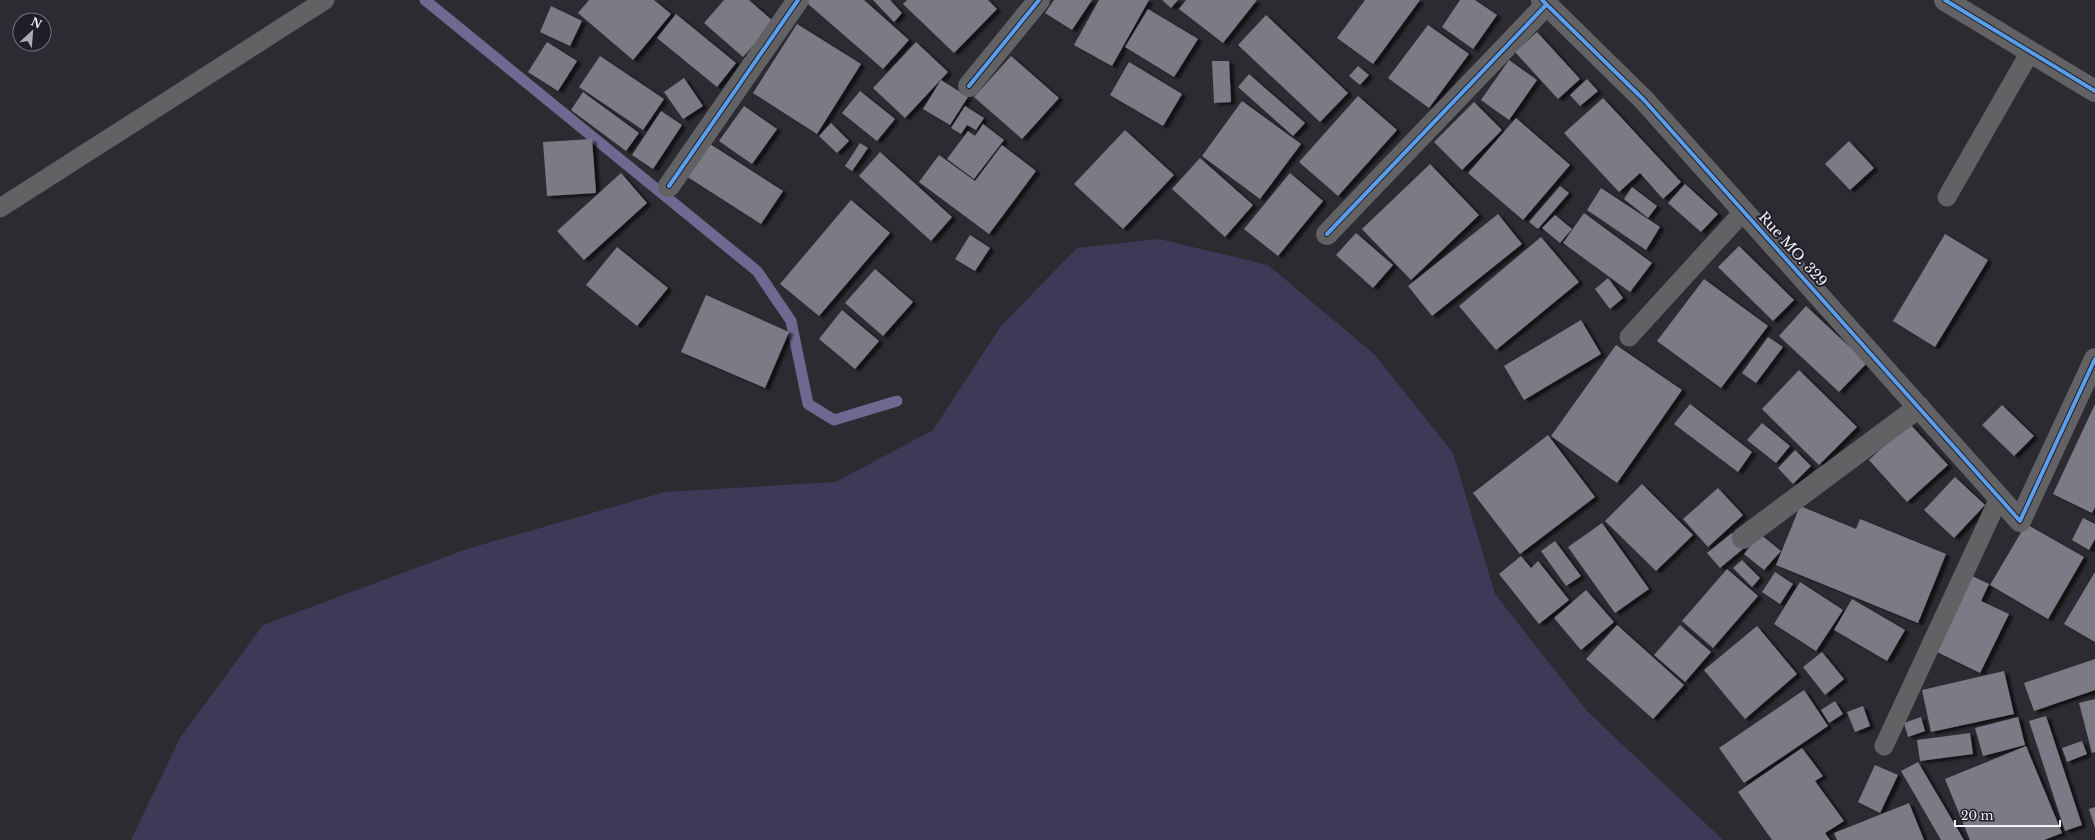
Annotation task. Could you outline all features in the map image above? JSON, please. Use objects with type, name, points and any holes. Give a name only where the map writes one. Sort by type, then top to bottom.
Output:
[{"type":"street","points":[[669,186],[798,0]]},
{"type":"street","points":[[969,86],[1039,0]]},
{"type":"street","points":[[1945,0],[2095,91]]},
{"type":"street","points":[[1328,234],[1544,2]]},
{"type":"street","name":"Rue MO. 329","points":[[1544,2],[1644,100],[2020,521],[2095,359]]},
{"type":"street","points":[[1744,538],[1919,408]]},
{"type":"lane","points":[[0,208],[325,0]]},
{"type":"lane","points":[[1947,197],[2030,52]]},
{"type":"lane","points":[[1629,337],[1744,211]]},
{"type":"lane","points":[[1884,746],[1999,498]]},
{"type":"shaded area","points":[[1159,239],[1268,265],[1374,354],[1453,453],[1495,594],[1587,711],[1723,840],[131,840],[180,738],[263,625],[467,549],[665,492],[836,482],[933,430],[1001,326],[1077,248]]},
{"type":"building","points":[[589,0],[654,0],[671,14],[633,60],[578,13]]},
{"type":"building","points":[[724,0],[749,0],[774,22],[743,57],[704,23]]},
{"type":"building","points":[[809,0],[864,0],[909,40],[883,69],[807,3]]},
{"type":"building","points":[[873,0],[890,0],[902,13],[894,22]]},
{"type":"building","points":[[907,0],[988,0],[997,9],[954,53],[903,4]]},
{"type":"building","points":[[1054,0],[1092,0],[1072,30],[1045,13]]},
{"type":"building","points":[[1099,0],[1149,0],[1112,66],[1074,45]]},
{"type":"building","points":[[1162,0],[1178,0],[1171,8]]},
{"type":"building","points":[[1186,0],[1257,0],[1223,43],[1179,9]]},
{"type":"building","points":[[1365,0],[1420,0],[1373,64],[1337,38]]},
{"type":"building","points":[[1460,0],[1475,0],[1497,15],[1473,49],[1442,27]]},
{"type":"building","points":[[551,6],[582,21],[570,46],[540,32]]},
{"type":"building","points":[[1148,9],[1198,39],[1174,77],[1125,47]]},
{"type":"building","points":[[676,14],[736,63],[717,87],[657,38]]},
{"type":"building","points":[[1266,15],[1348,93],[1320,122],[1238,45]]},
{"type":"building","points":[[797,24],[861,64],[817,134],[753,93]]},
{"type":"building","points":[[1428,25],[1469,54],[1429,108],[1388,78]]},
{"type":"building","points":[[1537,32],[1580,79],[1558,99],[1515,52]]},
{"type":"building","points":[[547,42],[577,61],[558,91],[528,72]]},
{"type":"building","points":[[916,42],[948,72],[905,118],[873,88]]},
{"type":"building","points":[[600,56],[664,99],[643,130],[579,87]]},
{"type":"building","points":[[1011,56],[1059,98],[1022,139],[974,97]]},
{"type":"building","points":[[1509,60],[1537,80],[1509,120],[1481,100]]},
{"type":"building","points":[[1212,61],[1229,61],[1231,102],[1214,103]]},
{"type":"building","points":[[1129,62],[1182,94],[1163,126],[1110,95]]},
{"type":"building","points":[[1358,66],[1369,75],[1360,85],[1349,76]]},
{"type":"building","points":[[1249,74],[1305,123],[1293,136],[1238,87]]},
{"type":"building","points":[[684,78],[703,106],[683,119],[664,92]]},
{"type":"building","points":[[1587,79],[1598,91],[1580,106],[1570,95]]},
{"type":"building","points":[[941,80],[968,97],[950,125],[923,109]]},
{"type":"building","points":[[860,91],[895,119],[877,141],[842,113]]},
{"type":"building","points":[[583,92],[639,133],[626,151],[571,110]]},
{"type":"building","points":[[1358,96],[1397,130],[1338,196],[1299,162]]},
{"type":"building","points":[[1603,98],[1681,182],[1663,199],[1640,173],[1619,192],[1564,133]]},
{"type":"building","points":[[1242,101],[1301,144],[1260,199],[1202,156]]},
{"type":"building","points":[[1474,102],[1502,130],[1462,170],[1434,142]]},
{"type":"building","points":[[744,106],[777,129],[752,164],[719,141]]},
{"type":"building","points":[[965,106],[984,118],[976,130],[967,125],[961,134],[951,128]]},
{"type":"building","points":[[661,111],[682,125],[653,169],[632,155]]},
{"type":"building","points":[[1516,118],[1570,165],[1523,220],[1468,173]]},
{"type":"building","points":[[831,123],[849,141],[837,153],[819,136]]},
{"type":"building","points":[[983,124],[1004,140],[974,179],[947,159],[968,131],[975,136]]},
{"type":"building","points":[[1125,130],[1174,175],[1123,229],[1074,184]]},
{"type":"building","points":[[592,139],[596,193],[547,196],[543,142]]},
{"type":"building","points":[[1849,141],[1874,168],[1850,190],[1825,164]]},
{"type":"building","points":[[707,142],[783,191],[761,224],[686,176]]},
{"type":"building","points":[[860,143],[868,148],[852,171],[845,166]]},
{"type":"building","points":[[1002,145],[1036,171],[989,234],[919,182],[939,155],[975,181]]},
{"type":"building","points":[[880,152],[952,217],[931,241],[859,176]]},
{"type":"building","points":[[1200,158],[1253,205],[1225,237],[1172,189]]},
{"type":"building","points":[[1430,164],[1479,215],[1411,280],[1362,229]]},
{"type":"building","points":[[621,173],[647,203],[584,260],[557,231]]},
{"type":"building","points":[[1290,173],[1323,201],[1278,256],[1244,229]]},
{"type":"building","points":[[1685,184],[1718,214],[1701,232],[1668,203]]},
{"type":"building","points":[[1560,186],[1569,193],[1538,229],[1529,222]]},
{"type":"building","points":[[1632,187],[1657,206],[1648,218],[1624,199]]},
{"type":"building","points":[[1601,188],[1660,227],[1646,250],[1587,210]]},
{"type":"building","points":[[851,200],[890,233],[819,316],[780,284]]},
{"type":"building","points":[[1584,213],[1652,263],[1630,292],[1563,243]]},
{"type":"building","points":[[1498,214],[1522,244],[1432,316],[1408,286]]},
{"type":"building","points":[[1555,215],[1572,229],[1560,243],[1542,228]]},
{"type":"building","points":[[1356,233],[1393,265],[1373,288],[1336,255]]},
{"type":"building","points":[[1945,234],[1988,260],[1935,347],[1893,321]]},
{"type":"building","points":[[970,235],[990,248],[975,271],[955,259]]},
{"type":"building","points":[[1541,237],[1579,282],[1496,350],[1459,306]]},
{"type":"building","points":[[1739,246],[1794,300],[1773,321],[1718,267]]},
{"type":"building","points":[[617,247],[668,288],[637,326],[586,285]]},
{"type":"building","points":[[875,269],[913,302],[883,336],[845,303]]},
{"type":"building","points":[[1608,278],[1623,298],[1610,309],[1595,289]]},
{"type":"building","points":[[1704,279],[1768,326],[1721,388],[1657,341]]},
{"type":"building","points":[[706,295],[789,332],[765,388],[681,352]]},
{"type":"building","points":[[1806,306],[1867,363],[1839,392],[1779,336]]},
{"type":"building","points":[[842,310],[879,341],[855,369],[819,339]]},
{"type":"building","points":[[1581,320],[1601,354],[1524,400],[1504,366]]},
{"type":"building","points":[[1768,337],[1783,347],[1756,383],[1742,373]]},
{"type":"building","points":[[1616,345],[1682,390],[1617,483],[1551,436]]},
{"type":"building","points":[[1799,370],[1857,427],[1819,465],[1762,409]]},
{"type":"building","points":[[1690,404],[1752,452],[1738,472],[1674,424]]},
{"type":"building","points":[[2095,404],[2095,507],[2092,513],[2053,494]]},
{"type":"building","points":[[2002,405],[2034,436],[2014,456],[1982,425]]},
{"type":"building","points":[[1762,423],[1790,446],[1776,463],[1747,440]]},
{"type":"building","points":[[1909,423],[1948,465],[1907,502],[1869,460]]},
{"type":"building","points":[[1548,435],[1595,497],[1520,554],[1473,493]]},
{"type":"building","points":[[1795,450],[1811,466],[1793,484],[1778,468]]},
{"type":"building","points":[[1955,477],[1985,505],[1954,538],[1924,510]]},
{"type":"building","points":[[1642,484],[1693,535],[1656,571],[1605,521]]},
{"type":"building","points":[[1718,488],[1743,515],[1708,547],[1683,519]]},
{"type":"building","points":[[1800,506],[1856,529],[1860,519],[1946,554],[1918,623],[1776,565]]},
{"type":"building","points":[[2083,518],[2095,524],[2095,539],[2089,550],[2072,540]]},
{"type":"building","points":[[1602,523],[1649,589],[1615,613],[1568,547]]},
{"type":"building","points":[[2026,524],[2084,557],[2048,619],[1990,585]]},
{"type":"building","points":[[1732,533],[1744,548],[1720,568],[1707,553]]},
{"type":"building","points":[[1760,534],[1781,551],[1764,570],[1744,554]]},
{"type":"building","points":[[1555,541],[1581,576],[1566,586],[1541,551]]},
{"type":"building","points":[[1521,556],[1531,568],[1538,561],[1569,600],[1539,624],[1499,574]]},
{"type":"building","points":[[1742,560],[1760,578],[1752,587],[1733,568]]},
{"type":"building","points":[[1727,569],[1758,596],[1713,648],[1682,621]]},
{"type":"building","points":[[1775,572],[1793,584],[1780,604],[1762,592]]},
{"type":"building","points":[[2095,572],[2095,642],[2064,624]]},
{"type":"building","points":[[1970,575],[1989,584],[1981,601],[2009,614],[1980,673],[1933,650]]},
{"type":"building","points":[[1800,582],[1843,610],[1816,651],[1774,624]]},
{"type":"building","points":[[1586,590],[1614,622],[1581,650],[1554,618]]},
{"type":"building","points":[[1852,599],[1905,630],[1887,661],[1834,630]]},
{"type":"building","points":[[1617,625],[1684,685],[1653,719],[1586,659]]},
{"type":"building","points":[[1680,625],[1711,652],[1685,682],[1654,655]]},
{"type":"building","points":[[1757,626],[1797,674],[1745,719],[1704,670]]},
{"type":"building","points":[[1822,652],[1844,679],[1825,695],[1803,667]]},
{"type":"building","points":[[2095,659],[2095,690],[2034,711],[2024,683]]},
{"type":"building","points":[[2004,671],[2014,714],[1931,732],[1922,690]]},
{"type":"building","points":[[1804,690],[1828,726],[1744,783],[1719,748]]},
{"type":"building","points":[[2095,699],[2095,752],[2092,753],[2079,703]]},
{"type":"building","points":[[1835,701],[1843,714],[1829,723],[1821,710]]},
{"type":"building","points":[[1863,706],[1870,726],[1855,732],[1847,712]]},
{"type":"building","points":[[2046,716],[2082,825],[2065,831],[2029,721]]},
{"type":"building","points":[[1921,717],[1925,731],[1908,737],[1904,723]]},
{"type":"building","points":[[2018,717],[2025,745],[1983,756],[1975,728]]},
{"type":"building","points":[[1970,733],[1973,754],[1920,761],[1917,740]]},
{"type":"building","points":[[2082,741],[2087,754],[2067,762],[2062,748]]},
{"type":"building","points":[[2026,746],[2062,833],[2044,840],[1970,840],[1945,779]]},
{"type":"building","points":[[1802,748],[1823,776],[1815,781],[1844,821],[1825,833],[1830,840],[1772,840],[1738,792]]},
{"type":"building","points":[[1918,762],[1964,840],[1941,840],[1901,771]]},
{"type":"building","points":[[1875,765],[1898,775],[1880,813],[1858,802]]},
{"type":"building","points":[[1909,803],[1924,840],[1837,840],[1834,833]]},
{"type":"building","points":[[2095,807],[2095,828],[2089,809]]},
{"type":"waterway","points":[[425,0],[757,271],[791,321],[808,404],[834,420],[897,401]]},
{"type":"cycle path","points":[[669,186],[798,0]]},
{"type":"cycle path","points":[[969,86],[1039,0]]},
{"type":"cycle path","points":[[1542,0],[1644,100],[2020,521],[2095,359]]},
{"type":"cycle path","points":[[1945,0],[2095,91]]},
{"type":"cycle path","points":[[1327,234],[1546,5]]}]
